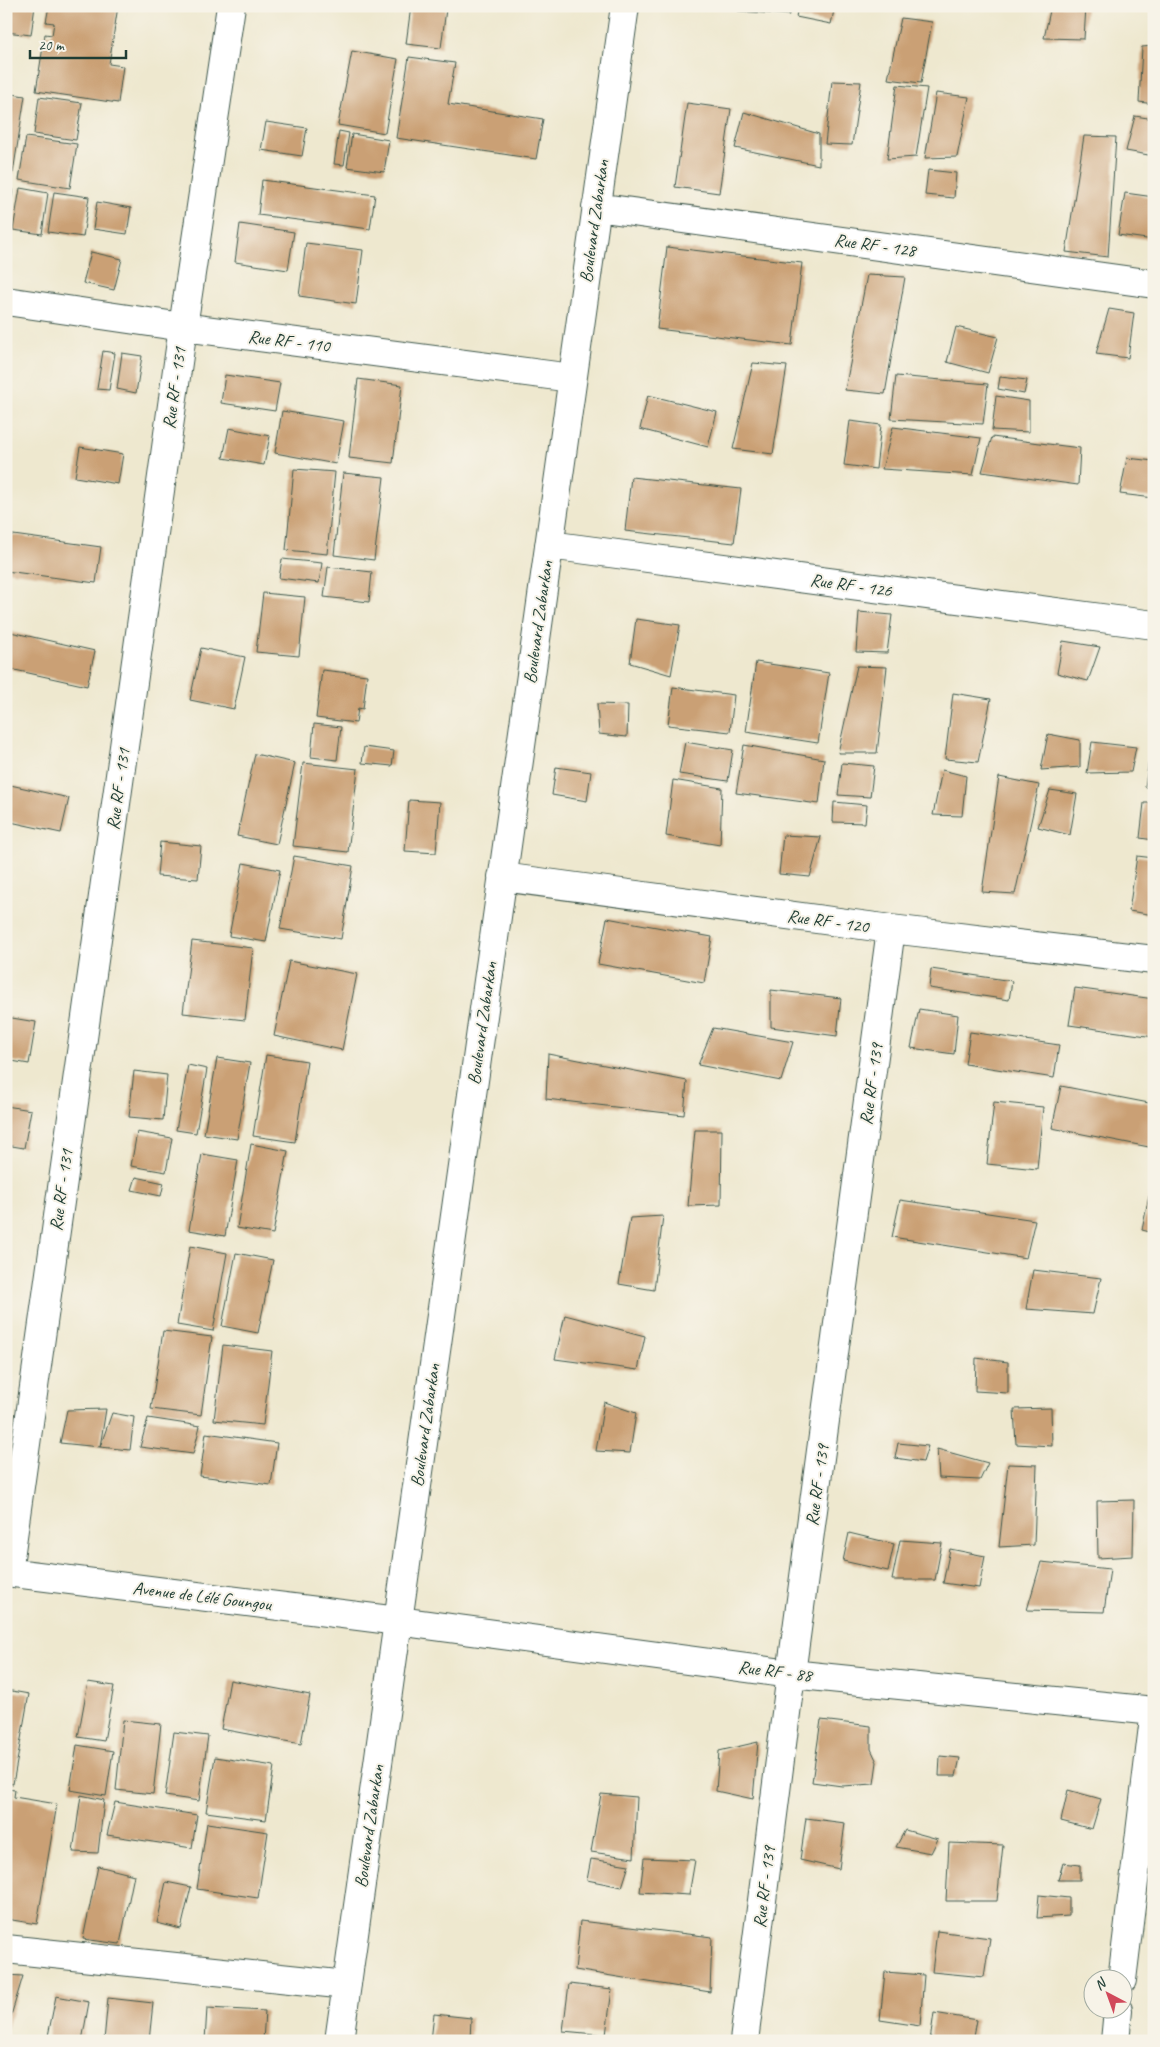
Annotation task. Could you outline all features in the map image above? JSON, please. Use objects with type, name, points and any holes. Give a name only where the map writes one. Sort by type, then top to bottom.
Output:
[{"type":"street","name":"Rue RF - 131","points":[[7,1572],[182,327],[231,6]]},
{"type":"street","name":"Boulevard Zabarkan","points":[[339,2041],[624,6]]},
{"type":"street","name":"Rue RF - 128","points":[[596,207],[1154,284]]},
{"type":"street","name":"Rue RF - 110","points":[[6,301],[182,327],[572,378]]},
{"type":"street","name":"Rue RF - 126","points":[[548,545],[1154,625]]},
{"type":"street","name":"Rue RF - 120","points":[[502,877],[891,930],[1154,960]]},
{"type":"street","name":"Rue RF - 139","points":[[744,2041],[791,1674],[891,930]]},
{"type":"street","name":"Avenue de Lélé Goungou","points":[[7,1572],[398,1620]]},
{"type":"street","name":"Rue RF - 88","points":[[398,1620],[791,1674],[1154,1712]]},
{"type":"street","points":[[1123,1970],[1154,1718]]},
{"type":"street","points":[[6,1949],[347,1985]]},
{"type":"street","points":[[1115,2041],[1117,2020]]},
{"type":"building","points":[[6,6],[35,6],[31,35],[6,32]]},
{"type":"building","points":[[49,6],[118,6],[109,64],[123,66],[118,103],[36,91],[45,34],[52,35],[54,23],[46,22]]},
{"type":"building","points":[[411,6],[446,9],[441,48],[406,44]]},
{"type":"building","points":[[738,6],[790,6],[789,15],[738,11]]},
{"type":"building","points":[[798,6],[835,6],[831,24],[796,17]]},
{"type":"building","points":[[1051,6],[1086,6],[1084,39],[1044,38]]},
{"type":"building","points":[[901,18],[932,22],[921,83],[888,79]]},
{"type":"building","points":[[1154,46],[1154,104],[1139,102],[1142,47]]},
{"type":"building","points":[[352,51],[398,59],[385,133],[338,125]]},
{"type":"building","points":[[409,57],[455,63],[448,104],[543,119],[536,159],[396,138]]},
{"type":"building","points":[[832,81],[861,82],[852,145],[825,144]]},
{"type":"building","points":[[897,85],[927,88],[916,157],[887,159]]},
{"type":"building","points":[[6,93],[25,96],[13,173],[6,172]]},
{"type":"building","points":[[936,93],[969,97],[957,157],[925,158]]},
{"type":"building","points":[[39,97],[82,103],[76,140],[34,134]]},
{"type":"building","points":[[687,103],[731,109],[719,193],[675,187]]},
{"type":"building","points":[[744,112],[819,134],[819,165],[735,148]]},
{"type":"building","points":[[1135,116],[1154,119],[1154,156],[1126,151]]},
{"type":"building","points":[[266,122],[307,128],[302,156],[261,150]]},
{"type":"building","points":[[339,131],[349,133],[344,165],[334,164]]},
{"type":"building","points":[[352,134],[389,140],[384,172],[347,167]]},
{"type":"building","points":[[1084,136],[1116,137],[1108,257],[1066,252]]},
{"type":"building","points":[[26,137],[77,144],[70,188],[19,180]]},
{"type":"building","points":[[928,170],[956,173],[954,198],[925,195]]},
{"type":"building","points":[[262,180],[375,195],[370,229],[258,215]]},
{"type":"building","points":[[20,188],[48,193],[42,234],[13,230]]},
{"type":"building","points":[[6,190],[13,190],[7,225],[6,225]]},
{"type":"building","points":[[54,192],[89,197],[83,237],[48,232]]},
{"type":"building","points":[[1125,193],[1154,197],[1154,240],[1118,235]]},
{"type":"building","points":[[97,202],[131,208],[127,234],[93,229]]},
{"type":"building","points":[[240,224],[294,232],[288,270],[235,262]]},
{"type":"building","points":[[306,243],[363,250],[356,304],[299,296]]},
{"type":"building","points":[[667,247],[802,263],[792,345],[657,329]]},
{"type":"building","points":[[91,252],[122,259],[114,290],[83,283]]},
{"type":"building","points":[[867,275],[905,277],[885,394],[845,390]]},
{"type":"building","points":[[1109,309],[1134,313],[1128,358],[1096,354]]},
{"type":"building","points":[[956,327],[998,337],[988,373],[947,362]]},
{"type":"building","points":[[103,351],[115,353],[109,390],[97,389]]},
{"type":"building","points":[[122,353],[142,356],[136,393],[117,389]]},
{"type":"building","points":[[753,363],[787,366],[773,454],[733,449]]},
{"type":"building","points":[[225,375],[280,383],[275,411],[221,403]]},
{"type":"building","points":[[896,376],[988,384],[983,424],[891,419]]},
{"type":"building","points":[[1000,377],[1027,380],[1024,394],[998,389]]},
{"type":"building","points":[[358,379],[402,385],[393,463],[349,458]]},
{"type":"building","points":[[648,395],[717,412],[708,447],[640,429]]},
{"type":"building","points":[[996,396],[1029,401],[1029,432],[992,430]]},
{"type":"building","points":[[282,411],[344,421],[336,464],[275,453]]},
{"type":"building","points":[[850,421],[881,425],[876,469],[844,465]]},
{"type":"building","points":[[893,427],[981,438],[973,475],[882,469]]},
{"type":"building","points":[[229,428],[270,436],[264,465],[223,458]]},
{"type":"building","points":[[992,437],[1080,448],[1078,485],[982,472]]},
{"type":"building","points":[[80,447],[123,454],[118,484],[75,477]]},
{"type":"building","points":[[1127,458],[1154,461],[1154,498],[1120,494]]},
{"type":"building","points":[[294,469],[335,472],[327,554],[286,550]]},
{"type":"building","points":[[343,473],[384,477],[374,560],[334,555]]},
{"type":"building","points":[[631,477],[741,489],[734,543],[625,531]]},
{"type":"building","points":[[6,534],[101,547],[96,583],[6,571]]},
{"type":"building","points":[[282,559],[322,563],[319,583],[279,578]]},
{"type":"building","points":[[328,567],[372,572],[369,602],[324,597]]},
{"type":"building","points":[[263,593],[305,597],[299,656],[256,652]]},
{"type":"building","points":[[859,612],[892,615],[887,653],[856,652]]},
{"type":"building","points":[[636,619],[680,625],[671,675],[630,663]]},
{"type":"building","points":[[6,631],[95,651],[87,686],[6,668]]},
{"type":"building","points":[[1063,641],[1100,647],[1088,681],[1057,673]]},
{"type":"building","points":[[201,648],[245,657],[234,709],[190,700]]},
{"type":"building","points":[[756,662],[829,673],[818,743],[746,732]]},
{"type":"building","points":[[857,666],[887,667],[877,753],[838,753]]},
{"type":"building","points":[[322,670],[367,675],[363,709],[358,708],[356,723],[316,718]]},
{"type":"building","points":[[673,687],[734,695],[730,732],[668,725]]},
{"type":"building","points":[[953,693],[991,699],[978,762],[945,759]]},
{"type":"building","points":[[597,704],[628,705],[627,737],[599,734]]},
{"type":"building","points":[[314,724],[341,727],[337,760],[311,757]]},
{"type":"building","points":[[1048,734],[1080,740],[1080,767],[1041,770]]},
{"type":"building","points":[[685,742],[733,750],[728,781],[679,774]]},
{"type":"building","points":[[1092,742],[1136,747],[1131,772],[1087,773]]},
{"type":"building","points":[[744,745],[824,759],[819,804],[736,793]]},
{"type":"building","points":[[1151,745],[1154,745],[1154,788],[1145,787]]},
{"type":"building","points":[[364,747],[394,751],[392,766],[362,763]]},
{"type":"building","points":[[255,754],[295,763],[277,844],[237,836]]},
{"type":"building","points":[[303,763],[358,769],[348,852],[293,846]]},
{"type":"building","points":[[842,763],[874,766],[870,797],[838,795]]},
{"type":"building","points":[[556,767],[591,772],[587,801],[552,795]]},
{"type":"building","points":[[942,770],[966,776],[962,816],[933,815]]},
{"type":"building","points":[[999,777],[1039,785],[1015,894],[982,892]]},
{"type":"building","points":[[673,780],[722,788],[720,845],[666,836]]},
{"type":"building","points":[[6,784],[69,798],[61,833],[6,821]]},
{"type":"building","points":[[1050,790],[1077,794],[1070,835],[1038,827]]},
{"type":"building","points":[[409,800],[440,802],[436,853],[405,851]]},
{"type":"building","points":[[834,802],[867,805],[865,823],[833,822]]},
{"type":"building","points":[[1144,803],[1154,803],[1154,840],[1140,838]]},
{"type":"building","points":[[783,835],[821,837],[810,877],[779,874]]},
{"type":"building","points":[[160,842],[201,846],[198,879],[157,876]]},
{"type":"building","points":[[294,856],[353,866],[341,939],[280,929]]},
{"type":"building","points":[[1137,856],[1154,858],[1154,915],[1129,911]]},
{"type":"building","points":[[243,863],[280,870],[266,942],[229,936]]},
{"type":"building","points":[[607,918],[712,937],[704,983],[598,964]]},
{"type":"building","points":[[192,941],[253,948],[245,1020],[183,1013]]},
{"type":"building","points":[[289,961],[357,974],[342,1050],[274,1036]]},
{"type":"building","points":[[931,969],[1012,981],[1009,1000],[929,988]]},
{"type":"building","points":[[1075,988],[1154,999],[1154,1037],[1069,1025]]},
{"type":"building","points":[[771,990],[841,998],[837,1036],[771,1027]]},
{"type":"building","points":[[919,1009],[958,1015],[954,1054],[911,1048]]},
{"type":"building","points":[[6,1017],[36,1022],[29,1064],[6,1060]]},
{"type":"building","points":[[713,1028],[793,1042],[781,1081],[698,1065]]},
{"type":"building","points":[[970,1032],[1059,1045],[1054,1078],[965,1064]]},
{"type":"building","points":[[548,1054],[687,1081],[684,1115],[546,1099]]},
{"type":"building","points":[[266,1055],[307,1061],[295,1142],[253,1136]]},
{"type":"building","points":[[217,1058],[250,1063],[237,1139],[204,1134]]},
{"type":"building","points":[[188,1065],[207,1069],[196,1133],[176,1130]]},
{"type":"building","points":[[134,1071],[167,1075],[163,1120],[129,1117]]},
{"type":"building","points":[[1061,1086],[1154,1104],[1154,1148],[1052,1128]]},
{"type":"building","points":[[994,1102],[1043,1107],[1037,1169],[987,1164]]},
{"type":"building","points":[[6,1106],[31,1110],[24,1148],[6,1145]]},
{"type":"building","points":[[695,1130],[722,1130],[721,1205],[688,1206]]},
{"type":"building","points":[[137,1132],[172,1138],[166,1172],[131,1166]]},
{"type":"building","points":[[251,1144],[288,1151],[273,1234],[237,1228]]},
{"type":"building","points":[[202,1154],[238,1160],[225,1236],[189,1230]]},
{"type":"building","points":[[136,1177],[164,1183],[161,1196],[132,1190]]},
{"type":"building","points":[[1149,1196],[1154,1196],[1154,1233],[1142,1230]]},
{"type":"building","points":[[900,1200],[1035,1220],[1026,1258],[892,1237]]},
{"type":"building","points":[[663,1216],[654,1290],[619,1284],[630,1218]]},
{"type":"building","points":[[190,1246],[227,1253],[213,1331],[177,1325]]},
{"type":"building","points":[[236,1253],[273,1260],[258,1333],[222,1326]]},
{"type":"building","points":[[1033,1270],[1101,1278],[1093,1314],[1026,1309]]},
{"type":"building","points":[[565,1315],[645,1336],[638,1370],[555,1359]]},
{"type":"building","points":[[163,1331],[212,1337],[201,1415],[151,1409]]},
{"type":"building","points":[[223,1345],[272,1351],[263,1425],[214,1420]]},
{"type":"building","points":[[976,1358],[1008,1362],[1008,1393],[975,1391]]},
{"type":"building","points":[[604,1402],[636,1413],[630,1453],[596,1451]]},
{"type":"building","points":[[1051,1408],[1052,1446],[1016,1444],[1014,1409]]},
{"type":"building","points":[[106,1409],[100,1447],[60,1443],[67,1410]]},
{"type":"building","points":[[112,1413],[134,1417],[130,1450],[100,1447]]},
{"type":"building","points":[[148,1418],[200,1426],[193,1454],[140,1447]]},
{"type":"building","points":[[206,1433],[277,1443],[271,1485],[200,1476]]},
{"type":"building","points":[[898,1443],[928,1446],[923,1462],[895,1458]]},
{"type":"building","points":[[937,1449],[988,1463],[980,1480],[939,1478]]},
{"type":"building","points":[[1008,1464],[1037,1465],[1034,1545],[999,1547]]},
{"type":"building","points":[[1134,1500],[1133,1556],[1098,1558],[1097,1501]]},
{"type":"building","points":[[849,1533],[894,1544],[888,1571],[843,1561]]},
{"type":"building","points":[[900,1540],[942,1543],[935,1580],[892,1580]]},
{"type":"building","points":[[950,1549],[985,1556],[979,1588],[943,1583]]},
{"type":"building","points":[[1041,1562],[1110,1569],[1104,1612],[1027,1610]]},
{"type":"building","points":[[230,1680],[310,1695],[301,1744],[221,1729]]},
{"type":"building","points":[[88,1682],[114,1686],[104,1741],[78,1737]]},
{"type":"building","points":[[6,1690],[29,1694],[13,1784],[6,1783]]},
{"type":"building","points":[[123,1720],[161,1724],[153,1794],[116,1790]]},
{"type":"building","points":[[821,1720],[871,1726],[871,1749],[877,1762],[874,1784],[842,1786],[812,1782]]},
{"type":"building","points":[[174,1732],[208,1736],[199,1801],[165,1796]]},
{"type":"building","points":[[758,1742],[753,1799],[716,1791],[719,1751]]},
{"type":"building","points":[[77,1745],[113,1751],[106,1796],[70,1790]]},
{"type":"building","points":[[940,1756],[960,1758],[956,1776],[939,1776]]},
{"type":"building","points":[[215,1757],[274,1766],[266,1820],[206,1812]]},
{"type":"building","points":[[6,1789],[15,1790],[14,1797],[57,1804],[37,1924],[6,1919]]},
{"type":"building","points":[[1068,1790],[1101,1799],[1092,1829],[1061,1821]]},
{"type":"building","points":[[601,1794],[637,1797],[634,1858],[591,1852]]},
{"type":"building","points":[[81,1795],[104,1800],[98,1853],[73,1852]]},
{"type":"building","points":[[115,1802],[197,1815],[192,1848],[107,1835]]},
{"type":"building","points":[[806,1818],[845,1823],[839,1869],[800,1860]]},
{"type":"building","points":[[207,1823],[268,1832],[258,1898],[197,1889]]},
{"type":"building","points":[[905,1830],[938,1839],[931,1853],[896,1847]]},
{"type":"building","points":[[949,1843],[1003,1845],[997,1901],[946,1901]]},
{"type":"building","points":[[644,1858],[695,1860],[689,1895],[640,1892]]},
{"type":"building","points":[[591,1859],[629,1865],[622,1887],[587,1880]]},
{"type":"building","points":[[1063,1863],[1080,1865],[1080,1880],[1058,1880]]},
{"type":"building","points":[[98,1866],[134,1875],[120,1944],[83,1939]]},
{"type":"building","points":[[166,1882],[191,1887],[181,1929],[157,1923]]},
{"type":"building","points":[[1039,1895],[1069,1898],[1069,1916],[1037,1918]]},
{"type":"building","points":[[580,1921],[712,1937],[710,1992],[575,1970]]},
{"type":"building","points":[[937,1931],[990,1938],[984,1977],[932,1972]]},
{"type":"building","points":[[885,1972],[924,1975],[920,2026],[880,2020]]},
{"type":"building","points":[[6,1975],[23,1976],[7,2029],[6,2029]]},
{"type":"building","points":[[569,1984],[612,1989],[606,2035],[563,2031]]},
{"type":"building","points":[[56,1996],[89,2002],[82,2041],[47,2041]]},
{"type":"building","points":[[108,1998],[153,2003],[149,2041],[104,2041]]},
{"type":"building","points":[[207,2008],[265,2011],[263,2041],[205,2041]]},
{"type":"building","points":[[934,2013],[977,2020],[973,2041],[930,2041]]},
{"type":"building","points":[[434,2014],[471,2018],[470,2041],[431,2041]]}]
